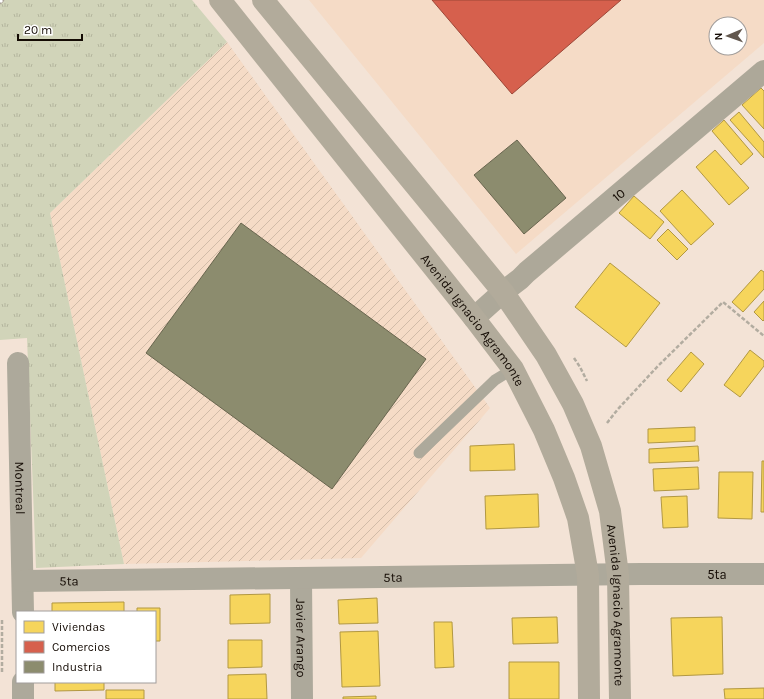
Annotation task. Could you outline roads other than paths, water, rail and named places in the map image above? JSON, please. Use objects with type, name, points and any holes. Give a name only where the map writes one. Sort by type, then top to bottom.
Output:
[{"type":"main road","name":"Avenida Ignacio Agramonte","points":[[220,0],[513,369],[544,430],[564,478],[578,518],[588,575],[589,699]]},
{"type":"main road","name":"Avenida Ignacio Agramonte","points":[[263,0],[503,292],[546,355],[573,404],[591,446],[610,511],[618,575],[620,699]]},
{"type":"street","name":"10","points":[[474,318],[764,71]]},
{"type":"street","name":"Montreal","points":[[12,612],[23,581],[18,363]]},
{"type":"street","name":"5ta","points":[[23,581],[764,574]]},
{"type":"street","name":"Javier Arango","points":[[301,578],[302,699]]},
{"type":"street","points":[[23,683],[23,699]]},
{"type":"lane","points":[[419,453],[495,380],[513,369]]}]
